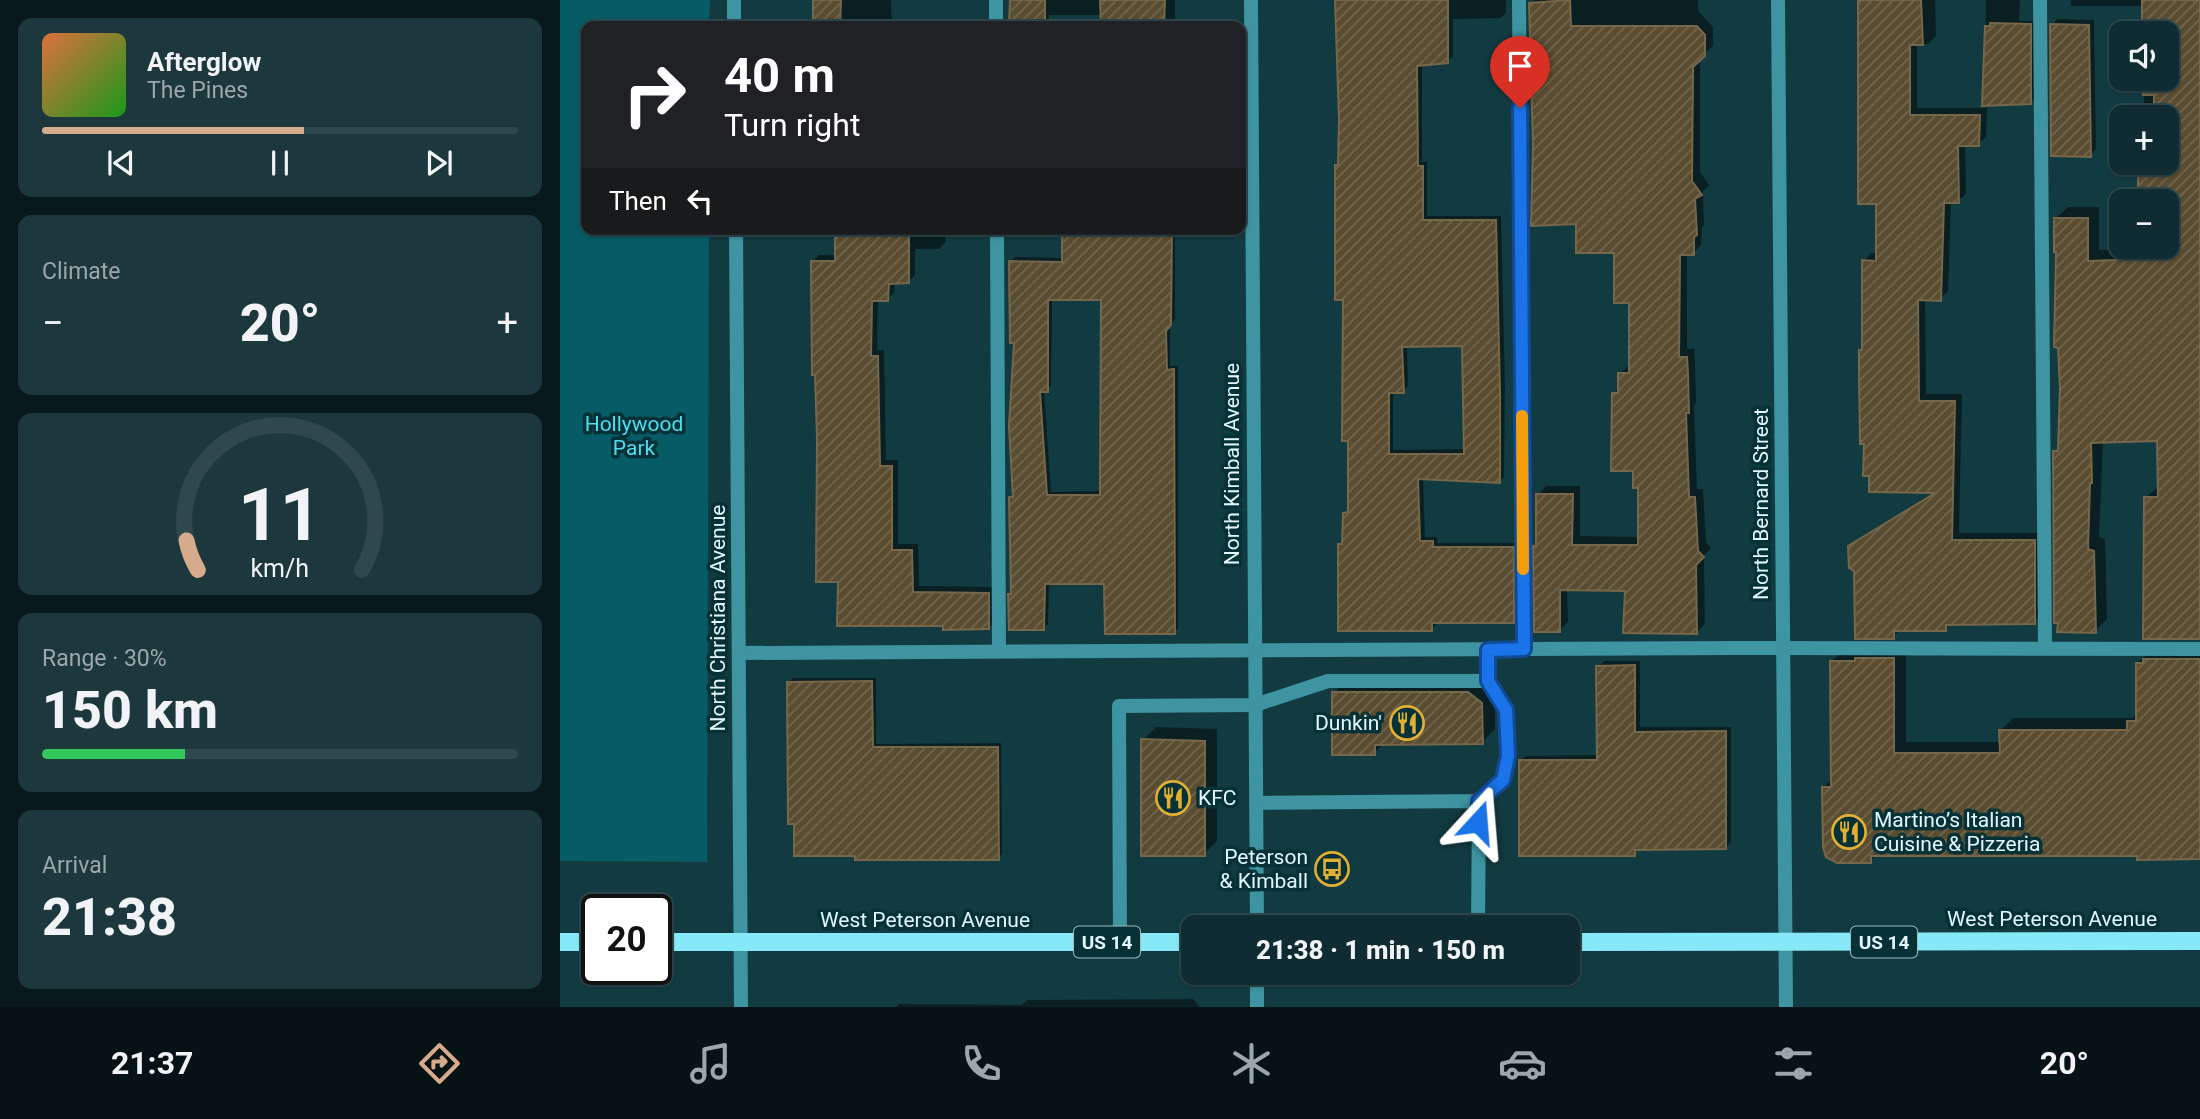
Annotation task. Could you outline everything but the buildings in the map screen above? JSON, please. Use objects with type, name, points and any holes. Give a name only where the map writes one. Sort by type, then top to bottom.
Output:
[{"type":"main road","name":"West Peterson Avenue","points":[[1580,942],[2200,941]]},
{"type":"main road","points":[[560,942],[581,942]]},
{"type":"main road","name":"West Peterson Avenue","points":[[672,942],[1181,942]]},
{"type":"street","points":[[734,0],[734,21]]},
{"type":"street","points":[[996,0],[996,21]]},
{"type":"street","name":"North Kimball Avenue","points":[[1251,0],[1256,915]]},
{"type":"street","points":[[1519,0],[1524,649]]},
{"type":"street","name":"North Bernard Street","points":[[1778,0],[1786,1007]]},
{"type":"street","points":[[2040,0],[2045,648]]},
{"type":"street","name":"North Christiana Avenue","points":[[736,235],[741,1007]]},
{"type":"street","points":[[997,235],[999,652]]},
{"type":"street","points":[[739,653],[1783,648],[2200,649]]},
{"type":"street","points":[[1256,803],[1479,801],[1503,780],[1508,756],[1506,710],[1488,681],[1488,650]]},
{"type":"street","points":[[1120,942],[1119,706],[1255,705],[1328,681],[1488,681]]},
{"type":"street","points":[[1478,915],[1479,801]]},
{"type":"street","points":[[1257,985],[1257,1007]]},
{"type":"green space","name":"Hollywood Park","points":[[560,0],[710,0],[709,21],[581,21],[581,235],[709,235],[707,862],[560,861]]},
{"type":"slow traffic","points":[[1522,416],[1523,569]]},
{"type":"place","name":"Dunkin'","points":[[1407,723]]},
{"type":"place","name":"KFC","points":[[1173,798]]},
{"type":"place","name":"Martino’s Italian Cuisine & Pizzeria","points":[[1849,832]]},
{"type":"place","name":"Peterson & Kimball","points":[[1332,869]]},
{"type":"route","points":[[1478,822],[1479,801],[1503,780],[1508,756],[1506,710],[1488,681],[1488,650],[1524,649],[1520,108]]}]
